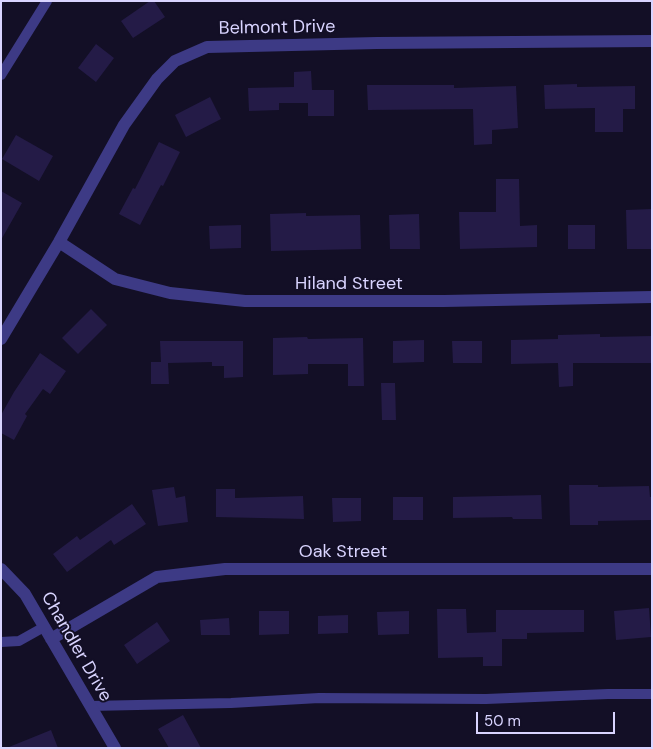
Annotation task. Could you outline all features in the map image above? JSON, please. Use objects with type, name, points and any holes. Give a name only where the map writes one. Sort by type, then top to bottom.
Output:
[{"type":"street","name":"Belmont Drive","points":[[1,339],[59,242],[124,125],[157,79],[175,61],[208,47],[377,43],[652,41]]},
{"type":"street","name":"Hiland Street","points":[[59,242],[115,279],[170,293],[245,301],[444,301],[652,297]]},
{"type":"street","name":"Chandler Drive","points":[[1,569],[25,594],[115,748]]},
{"type":"street","name":"Oak Street","points":[[51,639],[157,577],[225,569],[652,569]]},
{"type":"lane","points":[[1,75],[47,1]]},
{"type":"lane","points":[[1,642],[19,641],[44,627]]},
{"type":"lane","points":[[90,706],[319,698],[486,699],[652,694]]},
{"type":"building","points":[[150,1],[154,1],[165,17],[133,38],[121,21]]},
{"type":"building","points":[[96,44],[114,58],[96,82],[78,68]]},
{"type":"building","points":[[311,71],[312,90],[334,90],[334,116],[308,116],[308,103],[279,103],[279,110],[249,111],[248,88],[294,87],[294,72]]},
{"type":"building","points":[[577,84],[577,87],[635,86],[635,109],[623,109],[623,132],[595,132],[595,108],[545,109],[544,85]]},
{"type":"building","points":[[367,85],[454,85],[454,88],[516,86],[518,128],[492,130],[492,144],[474,145],[473,109],[368,110]]},
{"type":"building","points":[[210,97],[221,119],[186,137],[175,115]]},
{"type":"building","points":[[16,135],[53,156],[39,181],[2,159]]},
{"type":"building","points":[[159,142],[180,152],[140,225],[119,214],[133,188],[135,189]]},
{"type":"building","points":[[496,179],[519,179],[520,226],[537,225],[537,247],[460,249],[459,212],[496,212]]},
{"type":"building","points":[[1,191],[22,203],[1,240]]},
{"type":"building","points":[[652,209],[652,249],[627,249],[626,210]]},
{"type":"building","points":[[306,213],[306,216],[360,215],[361,249],[271,251],[270,214]]},
{"type":"building","points":[[419,214],[420,249],[390,249],[389,215]]},
{"type":"building","points":[[241,225],[241,248],[210,249],[209,226]]},
{"type":"building","points":[[568,225],[595,225],[595,249],[568,249]]},
{"type":"building","points":[[91,309],[107,325],[78,354],[62,338]]},
{"type":"building","points":[[600,334],[600,337],[652,336],[652,363],[573,363],[573,386],[559,387],[558,363],[511,364],[511,340],[558,339],[558,335]]},
{"type":"building","points":[[307,337],[308,339],[363,338],[364,386],[348,386],[348,364],[308,364],[308,374],[273,375],[273,338]]},
{"type":"building","points":[[424,340],[424,362],[393,363],[393,341]]},
{"type":"building","points":[[160,341],[243,341],[243,377],[224,378],[224,366],[212,366],[212,362],[168,363],[169,384],[151,384],[151,362],[161,362]]},
{"type":"building","points":[[452,341],[482,341],[482,363],[453,363]]},
{"type":"building","points":[[40,353],[66,371],[50,394],[43,389],[25,414],[27,416],[14,440],[1,433],[1,415]]},
{"type":"building","points":[[381,383],[395,383],[396,420],[382,420]]},
{"type":"building","points":[[569,485],[598,485],[598,487],[649,486],[650,497],[652,497],[652,520],[598,521],[598,525],[570,525]]},
{"type":"building","points":[[174,487],[176,498],[185,496],[188,522],[158,526],[152,490]]},
{"type":"building","points":[[216,489],[235,489],[235,498],[303,496],[304,519],[216,517]]},
{"type":"building","points":[[541,495],[542,519],[513,519],[512,517],[453,518],[453,497]]},
{"type":"building","points":[[393,497],[423,497],[423,520],[393,520]]},
{"type":"building","points":[[332,498],[361,498],[361,521],[333,522]]},
{"type":"building","points":[[132,504],[146,524],[114,545],[111,540],[67,572],[53,554],[77,536],[80,540]]},
{"type":"building","points":[[649,608],[651,637],[616,640],[614,611]]},
{"type":"building","points":[[437,609],[466,609],[467,633],[496,632],[496,610],[584,610],[584,632],[527,633],[527,639],[502,639],[502,666],[483,666],[483,657],[438,658]]},
{"type":"building","points":[[259,611],[289,611],[289,634],[259,635]]},
{"type":"building","points":[[409,611],[409,634],[378,635],[377,612]]},
{"type":"building","points":[[348,615],[348,633],[318,634],[318,616]]},
{"type":"building","points":[[229,618],[230,635],[201,635],[200,620]]},
{"type":"building","points":[[157,622],[170,641],[137,664],[124,645]]},
{"type":"building","points":[[183,715],[201,748],[169,748],[158,729]]},
{"type":"building","points":[[51,730],[58,748],[9,748],[9,747]]}]
